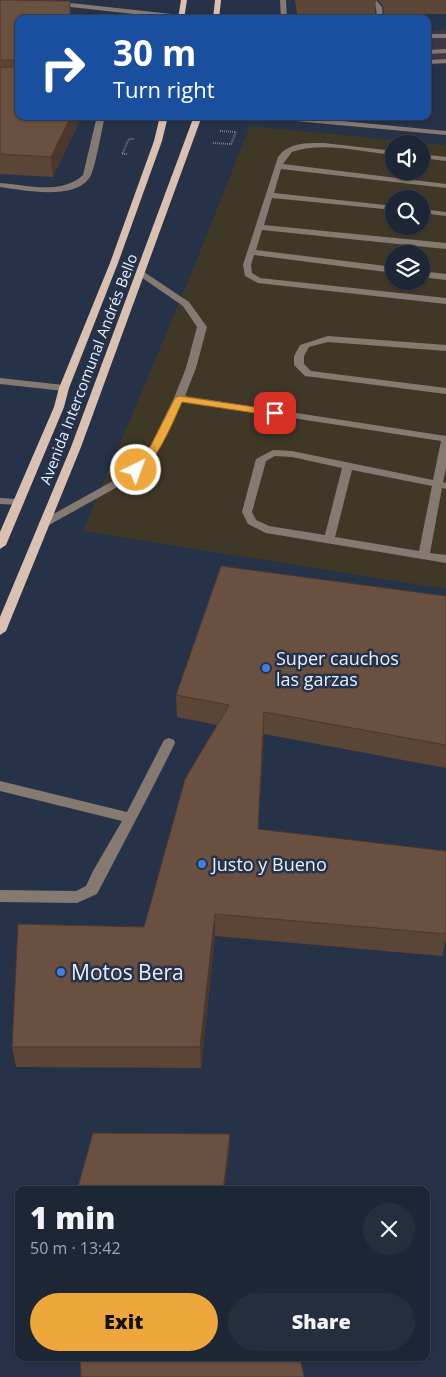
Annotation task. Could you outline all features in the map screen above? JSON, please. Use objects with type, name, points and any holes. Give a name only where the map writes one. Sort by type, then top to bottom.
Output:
[{"type":"main road","points":[[182,15],[184,0]]},
{"type":"main road","points":[[216,15],[218,0]]},
{"type":"main road","name":"Avenida Intercomunal Andrés Bello","points":[[0,545],[59,407],[64,388],[114,263],[158,142],[163,120]]},
{"type":"main road","name":"Avenida Intercomunal Andrés Bello","points":[[0,630],[76,447],[197,120]]},
{"type":"street","points":[[25,0],[155,15]]},
{"type":"street","points":[[283,0],[284,15]]},
{"type":"street","points":[[372,0],[378,7],[380,15]]},
{"type":"street","points":[[431,36],[446,36]]},
{"type":"street","points":[[431,52],[446,51]]},
{"type":"street","points":[[431,62],[446,61]]},
{"type":"street","points":[[0,186],[49,189],[71,188],[82,183],[86,176],[101,120]]},
{"type":"street","points":[[306,120],[446,133]]},
{"type":"street","points":[[385,152],[318,145],[300,146],[289,150],[281,158],[278,166],[246,266],[248,274],[258,280],[446,301]]},
{"type":"street","points":[[430,157],[446,158]]},
{"type":"street","points":[[278,166],[446,186]]},
{"type":"street","points":[[269,195],[385,207]]},
{"type":"street","points":[[430,212],[446,214]]},
{"type":"street","points":[[259,227],[446,246]]},
{"type":"street","points":[[251,252],[385,269]]},
{"type":"street","points":[[45,523],[124,480],[148,461],[179,398],[191,368],[202,327],[186,304],[141,273]]},
{"type":"street","points":[[430,275],[446,277]]},
{"type":"street","points":[[446,348],[328,339],[305,345],[299,356],[298,365],[308,374],[446,390]]},
{"type":"street","points":[[0,381],[64,388]]},
{"type":"street","points":[[179,398],[446,440],[442,484],[424,555]]},
{"type":"street","points":[[442,484],[292,454],[273,453],[261,459],[247,512],[252,522],[266,529],[446,559]]},
{"type":"street","points":[[330,540],[348,465]]},
{"type":"street","points":[[0,501],[18,502]]},
{"type":"street","points":[[0,896],[77,897],[92,890],[169,743]]},
{"type":"street","points":[[0,786],[131,818]]},
{"type":"shaded area","points":[[446,30],[446,64],[431,65],[431,31]]},
{"type":"shaded area","points":[[250,126],[385,139],[385,180],[430,180],[430,143],[446,145],[446,589],[83,531],[190,277]]},
{"type":"building","points":[[0,0],[70,1],[70,15],[15,15],[15,60],[0,60]]},
{"type":"building","points":[[0,67],[15,67],[15,120],[69,120],[51,157],[0,154]]},
{"type":"building","points":[[221,566],[446,596],[446,745],[264,712],[258,829],[446,851],[446,934],[215,914],[200,1047],[12,1047],[18,924],[144,927],[185,779],[229,705],[176,695]]},
{"type":"building","points":[[93,1133],[230,1134],[224,1186],[78,1186]]},
{"type":"building","points":[[80,1361],[301,1361],[304,1377],[81,1377]]},
{"type":"place","name":"Super cauchos las garzas","points":[[266,668]]},
{"type":"place","name":"Justo y Bueno","points":[[202,864]]},
{"type":"place","name":"Motos Bera","points":[[61,972]]},
{"type":"route","points":[[136,470],[148,461],[179,398],[275,413]]}]
